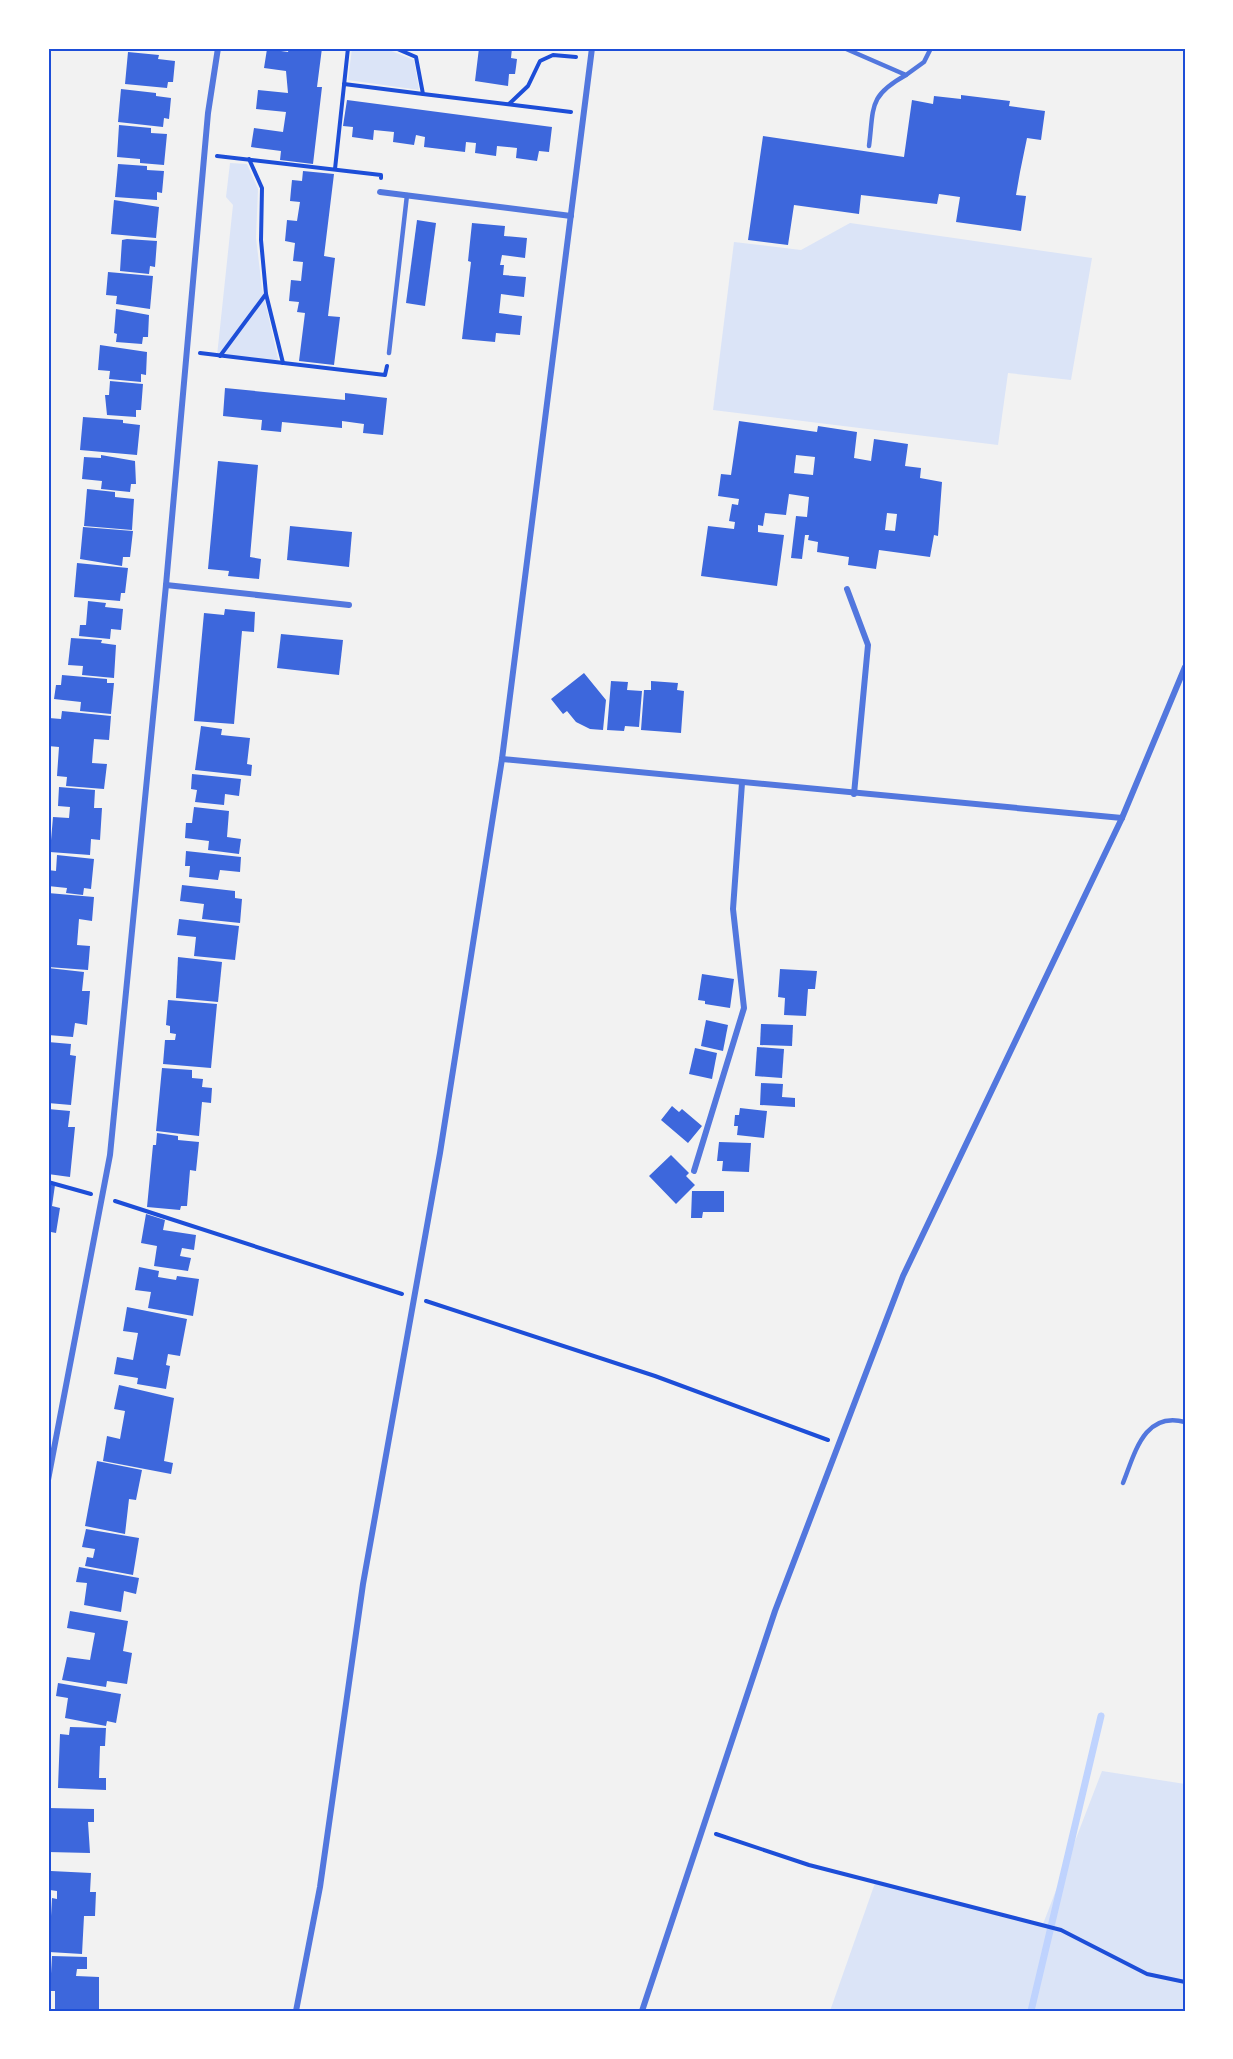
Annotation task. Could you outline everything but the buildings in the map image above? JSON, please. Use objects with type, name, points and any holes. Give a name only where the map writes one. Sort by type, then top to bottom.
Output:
[{"type":"street","points":[[48,1479],[110,1155],[166,585],[204,154],[218,48]]},
{"type":"street","points":[[296,2011],[320,1887],[363,1584],[414,1298],[502,759],[592,48]]},
{"type":"street","points":[[380,192],[571,216]]},
{"type":"street","points":[[166,585],[349,605]]},
{"type":"street","points":[[847,589],[868,645],[854,794]]},
{"type":"street","points":[[642,2011],[775,1611],[903,1276],[1122,818],[1185,667]]},
{"type":"street","points":[[502,759],[1122,818]]},
{"type":"street","points":[[694,1171],[744,1008],[734,909],[742,783]]},
{"type":"lane","points":[[844,48],[906,75]]},
{"type":"lane","points":[[869,146],[875,100],[881,91],[916,70],[924,62],[931,48]]},
{"type":"lane","points":[[388,353],[407,195]]},
{"type":"lane","points":[[1123,1483],[1144,1433],[1163,1420],[1185,1422]]},
{"type":"path","points":[[335,169],[348,48]]},
{"type":"path","points":[[395,48],[416,57],[423,94]]},
{"type":"path","points":[[508,105],[528,86],[540,61],[553,55],[591,58]]},
{"type":"path","points":[[344,84],[584,114]]},
{"type":"path","points":[[204,154],[381,174],[380,192]]},
{"type":"path","points":[[249,159],[262,188],[261,240],[266,294],[284,363]]},
{"type":"path","points":[[220,356],[266,294]]},
{"type":"path","points":[[186,352],[385,375],[388,353]]},
{"type":"path","points":[[48,1182],[101,1197],[655,1376],[839,1444]]},
{"type":"path","points":[[703,1830],[809,1865],[1043,1924],[1061,1930],[1147,1974],[1185,1982]]},
{"type":"shaded area","points":[[352,48],[384,48],[414,60],[419,90],[348,80]]},
{"type":"shaded area","points":[[230,163],[247,164],[258,189],[256,238],[262,288],[279,363],[217,356],[233,205],[226,197]]},
{"type":"shaded area","points":[[850,223],[1092,258],[1071,380],[1008,373],[998,445],[713,410],[734,242],[801,250]]},
{"type":"shaded area","points":[[1102,1771],[1185,1784],[1185,2011],[830,2011],[875,1883],[1043,1924]]},
{"type":"waterway","points":[[1031,2011],[1101,1716]]}]
